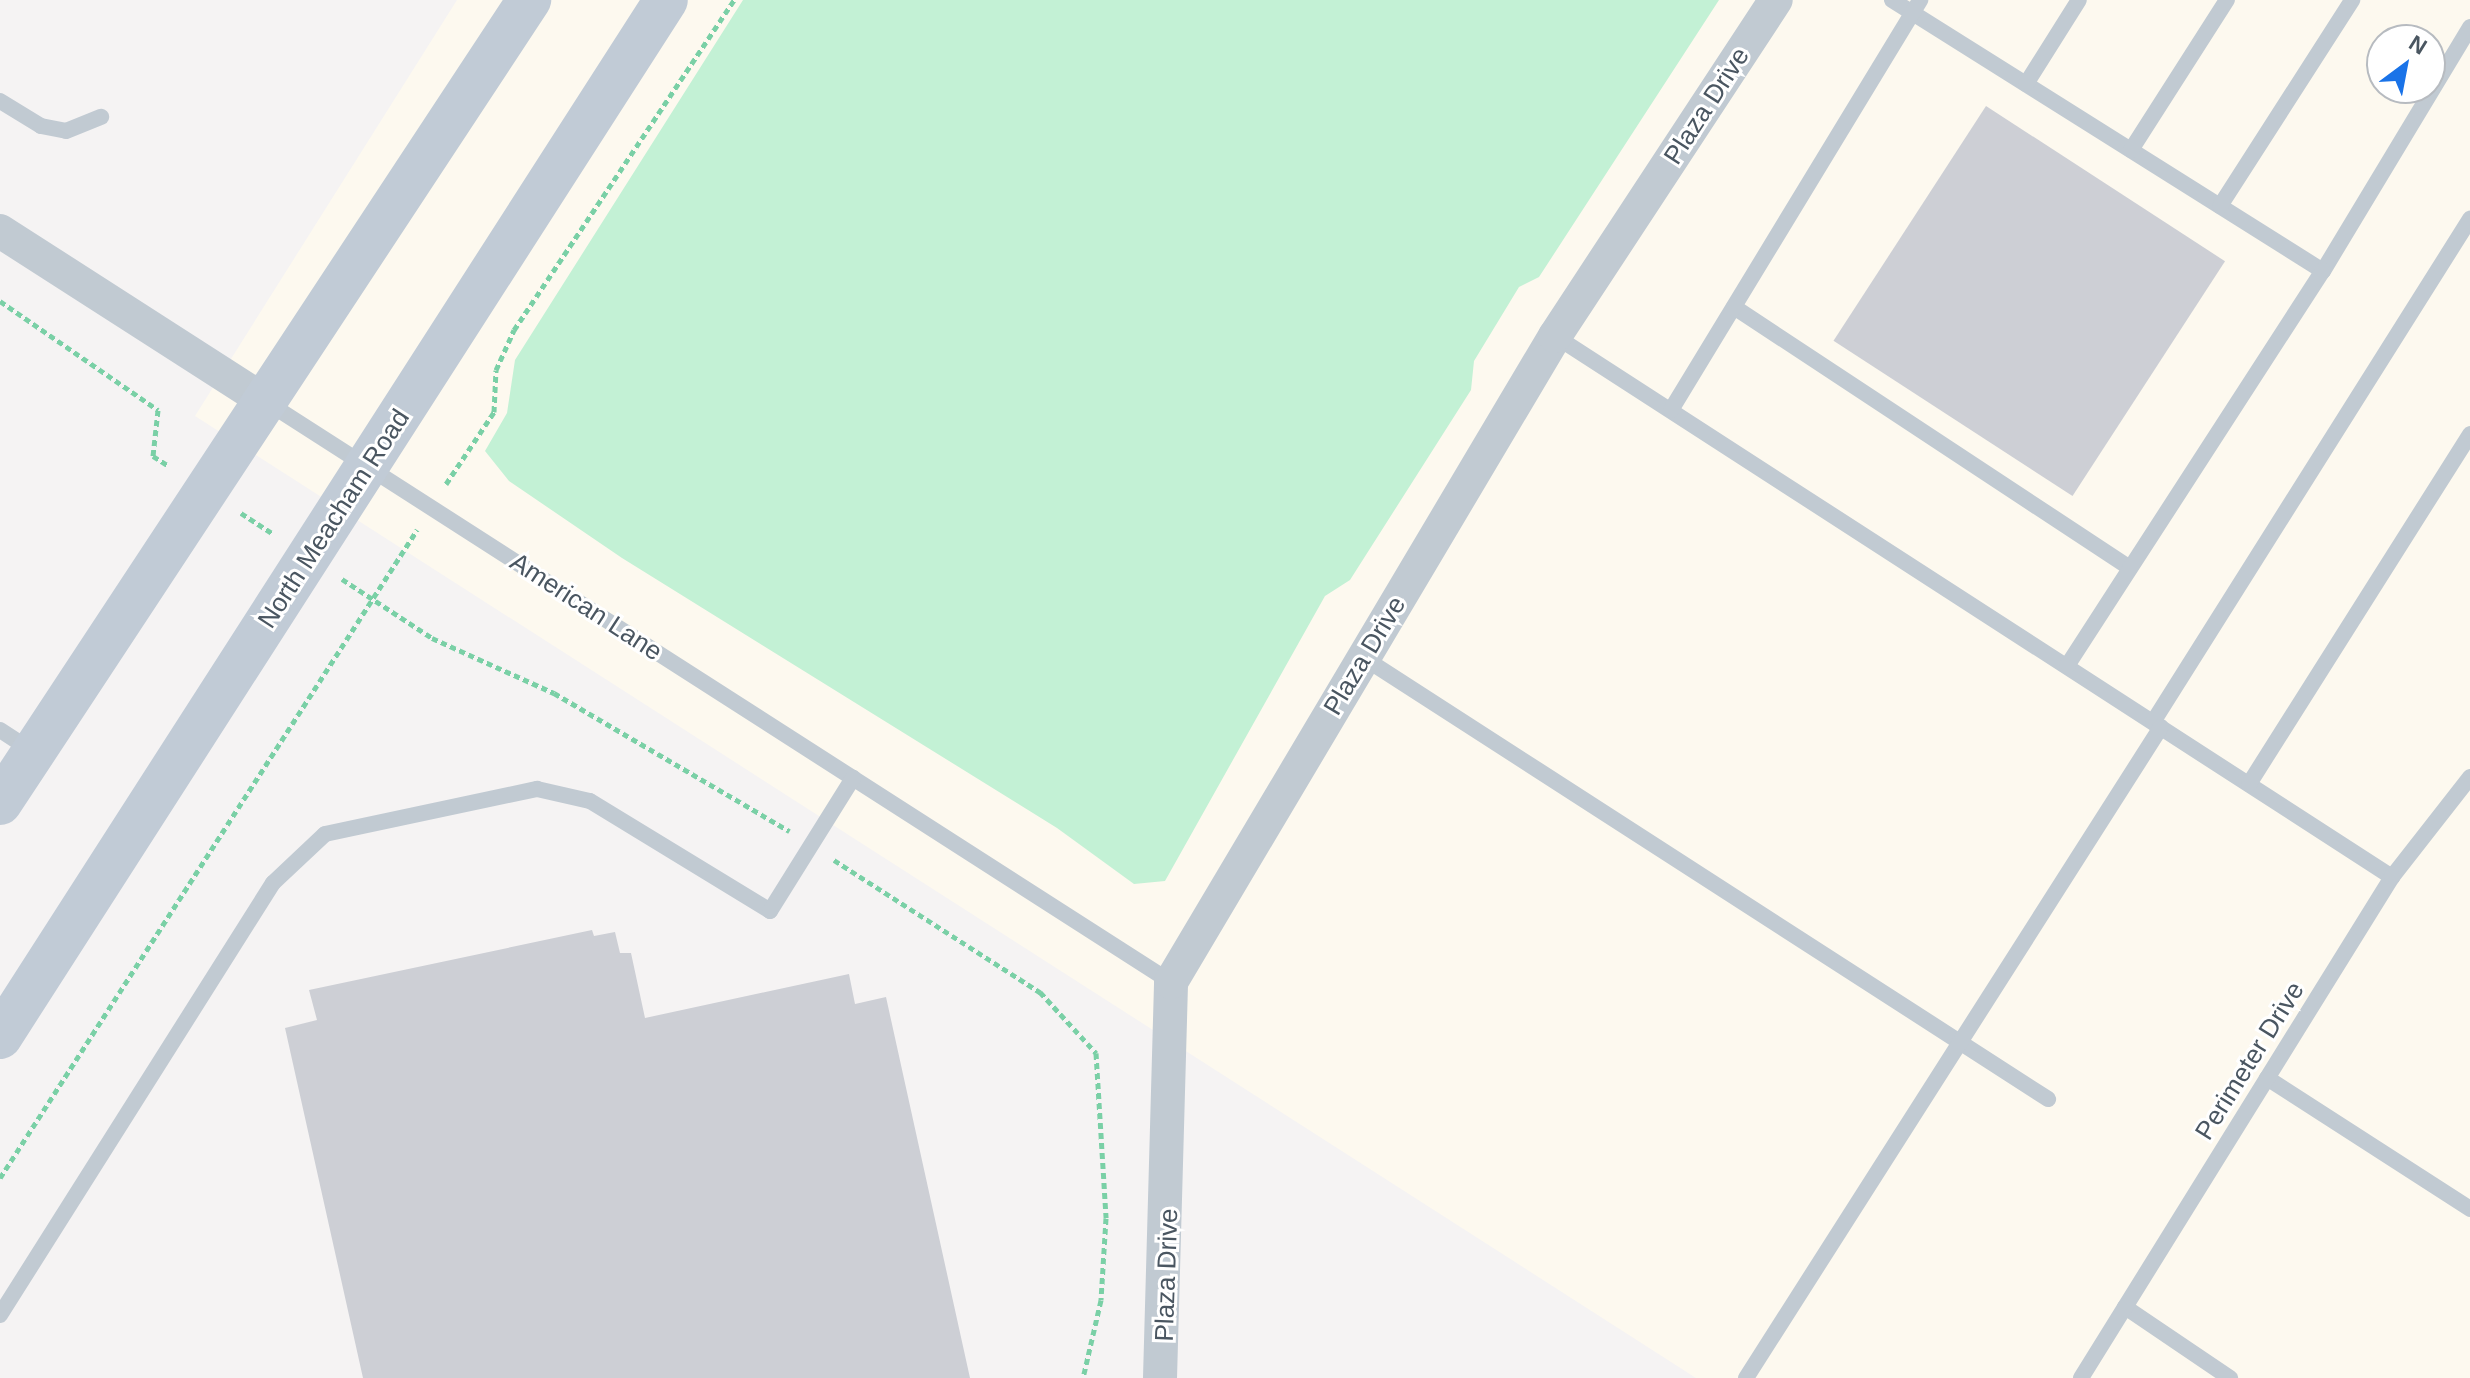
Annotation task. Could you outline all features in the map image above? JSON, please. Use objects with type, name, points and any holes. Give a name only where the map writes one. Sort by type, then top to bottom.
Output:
[{"type":"main road","points":[[0,803],[17,741],[268,403],[529,0]]},
{"type":"main road","name":"North Meacham Road","points":[[0,1037],[666,0]]},
{"type":"street","name":"Plaza Drive","points":[[1160,1378],[1169,1261],[1171,982],[1555,336],[1776,0]]},
{"type":"street","name":"American Lane","points":[[0,231],[268,403]]},
{"type":"lane","points":[[1892,0],[1916,6],[2026,84],[2323,271]]},
{"type":"lane","points":[[2026,84],[2079,0]]},
{"type":"lane","points":[[2131,150],[2227,0]]},
{"type":"lane","points":[[2220,206],[2352,0]]},
{"type":"lane","points":[[1671,410],[1916,6]]},
{"type":"lane","points":[[2067,666],[2323,271],[2470,27]]},
{"type":"lane","points":[[0,101],[41,126],[66,131],[101,117]]},
{"type":"lane","points":[[1746,1378],[1959,1042],[2470,219]]},
{"type":"lane","points":[[1734,307],[2130,568]]},
{"type":"lane","points":[[1555,336],[2392,877]]},
{"type":"lane","name":"American Lane","points":[[268,403],[1171,982]]},
{"type":"lane","points":[[2249,784],[2470,434]]},
{"type":"lane","points":[[1364,658],[2048,1099]]},
{"type":"lane","name":"Perimeter Drive","points":[[2081,1378],[2392,877],[2470,777]]},
{"type":"lane","points":[[0,1315],[273,883],[325,834],[537,789],[590,801],[770,911],[853,778]]},
{"type":"lane","points":[[2267,1078],[2470,1209]]},
{"type":"lane","points":[[2125,1307],[2230,1378]]},
{"type":"path","points":[[494,412],[496,370],[514,330],[734,0]]},
{"type":"path","points":[[0,301],[158,410],[153,456]]},
{"type":"path","points":[[235,509],[267,530]]},
{"type":"path","points":[[0,1178],[372,599],[432,638],[554,693],[812,845],[1040,992],[1096,1053],[1106,1218],[1101,1300],[1083,1378]]},
{"type":"shaded area","points":[[457,0],[2470,0],[2470,1378],[1696,1378],[195,416]]},
{"type":"green space","points":[[743,0],[1719,0],[1539,277],[1519,287],[1474,361],[1471,390],[1350,580],[1325,596],[1165,881],[1134,884],[1057,828],[622,558],[509,481],[485,451],[507,413],[515,360]]},
{"type":"building","points":[[1986,106],[2225,261],[2073,496],[1834,341]]},
{"type":"building","points":[[592,930],[594,936],[615,932],[620,953],[631,953],[645,1018],[849,974],[855,1004],[886,997],[970,1378],[363,1378],[285,1028],[317,1020],[309,990]]}]
